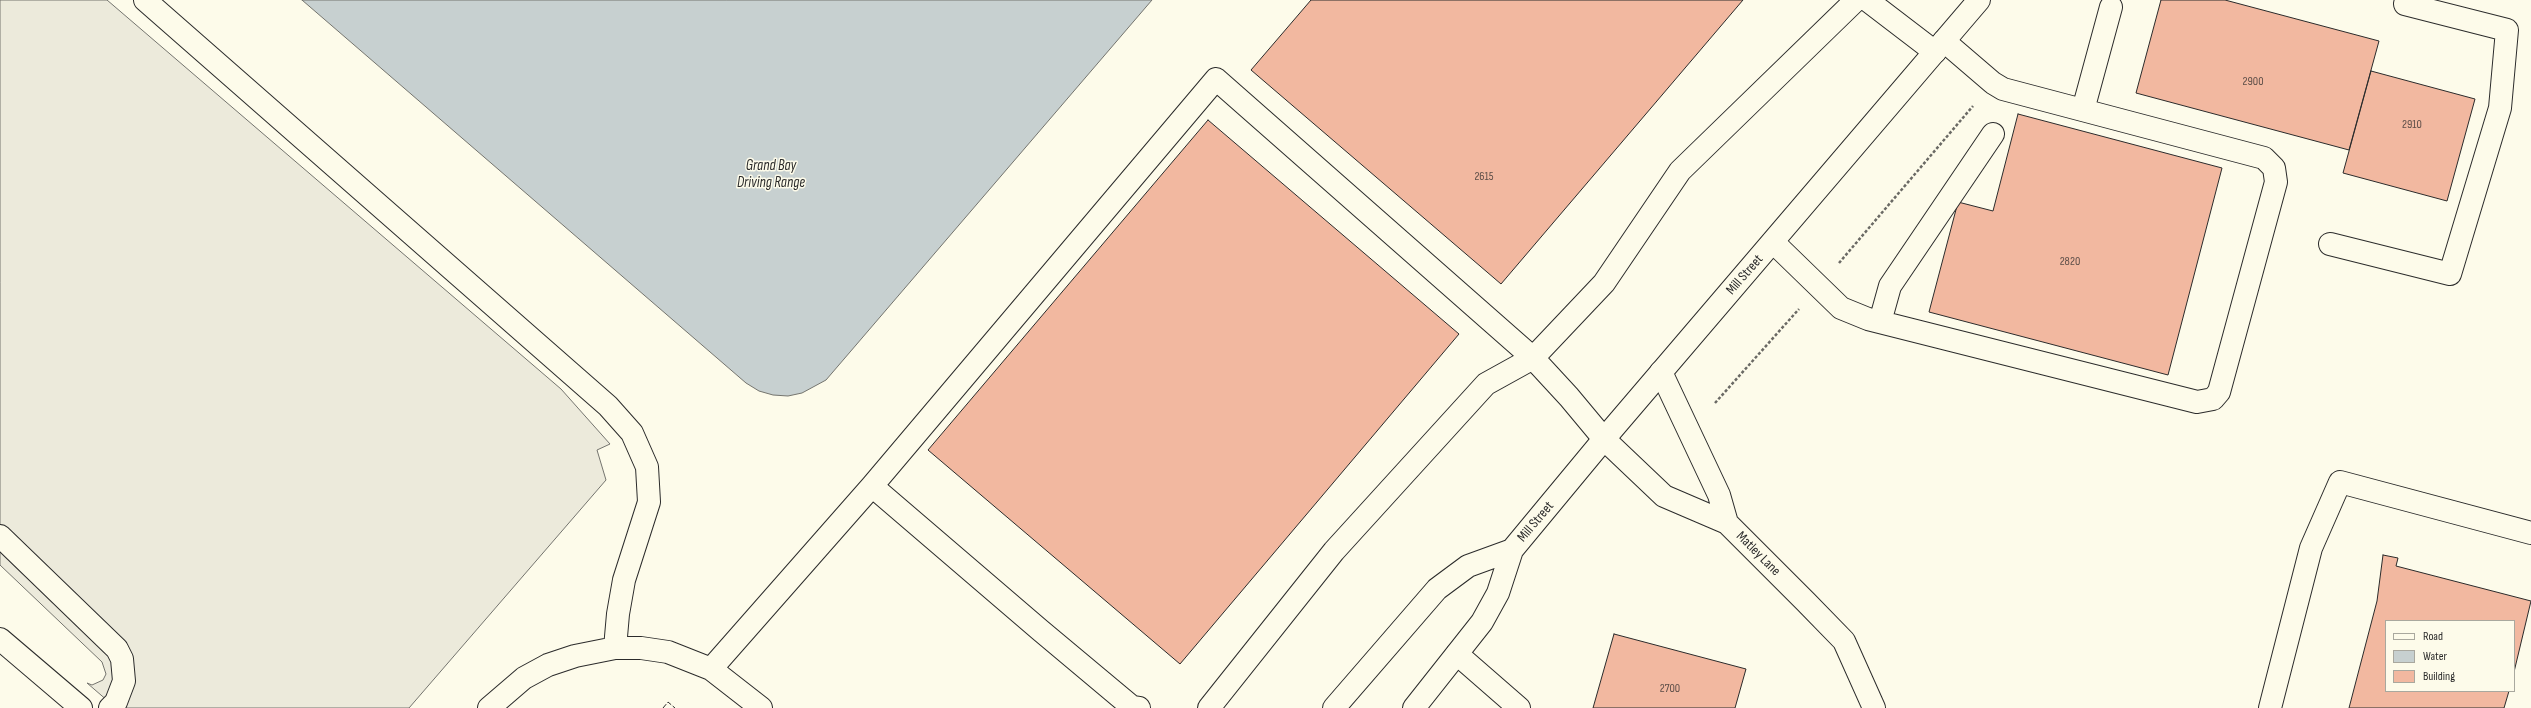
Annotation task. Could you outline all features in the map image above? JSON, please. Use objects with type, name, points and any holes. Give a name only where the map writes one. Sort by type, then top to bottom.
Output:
[{"type":"street","points":[[145,0],[608,406],[632,433],[641,450],[647,467],[649,502],[624,580],[618,614],[615,648]]},
{"type":"street","points":[[1209,708],[1334,551],[1486,384],[1532,358],[1604,283],[1680,171],[1856,0]]},
{"type":"street","points":[[1773,242],[1841,308],[1880,322],[2197,402],[2213,399],[2219,392],[2276,182],[2274,168],[2264,158],[2003,89],[1867,0]]},
{"type":"street","name":"Mill Street","points":[[1414,708],[1482,622],[1498,593],[1512,550],[1604,439],[1979,0]]},
{"type":"street","points":[[2330,244],[2450,274],[2500,108],[2507,30],[2400,1]]},
{"type":"street","points":[[2083,110],[2111,7]]},
{"type":"street","name":"Matley Lane","points":[[872,486],[1216,79],[1532,358],[1569,397],[1604,439],[1664,496],[1727,523],[1844,641],[1874,708]]},
{"type":"street","points":[[1880,322],[1890,286],[1993,134]]},
{"type":"street","points":[[1661,372],[1719,495],[1727,523]]},
{"type":"street","points":[[2270,708],[2311,548],[2340,482],[2531,534]]},
{"type":"street","points":[[711,669],[872,486],[1132,707],[1138,708]]},
{"type":"street","points":[[0,536],[117,649],[124,670],[124,681],[116,702],[110,708]]},
{"type":"street","name":"Mill Street","points":[[1334,708],[1437,589],[1468,566],[1512,550]]},
{"type":"street","points":[[0,639],[80,708]]},
{"type":"street","points":[[489,708],[524,678],[548,665],[575,656],[615,648],[641,648],[668,652],[711,669],[761,708]]},
{"type":"street","points":[[1458,654],[1519,708]]},
{"type":"path","points":[[1715,403],[1974,105]]},
{"type":"shaded area","points":[[0,0],[107,0],[561,389],[610,444],[597,450],[606,480],[409,708],[116,708],[87,683],[92,685],[103,680],[106,674],[102,662],[0,565]]},
{"type":"water","name":"Grand Bay Driving Range","points":[[302,0],[1152,0],[826,380],[802,393],[788,396],[773,395],[759,391],[746,383]]},
{"type":"building","points":[[1311,0],[1743,0],[1501,284],[1251,70]]},
{"type":"building","points":[[2161,0],[2225,0],[2379,41],[2349,150],[2136,93]]},
{"type":"building","points":[[2371,71],[2475,99],[2447,201],[2343,173]]},
{"type":"building","points":[[2018,114],[2222,168],[2168,375],[1929,312],[1958,202],[1993,211]]},
{"type":"building","points":[[1208,120],[1459,334],[1180,664],[928,450]]},
{"type":"building","points":[[2383,555],[2398,558],[2396,566],[2531,601],[2515,668],[2515,620],[2385,620],[2385,692],[2509,692],[2504,708],[2349,708],[2377,601]]},
{"type":"building","points":[[1614,634],[1746,669],[1735,708],[1593,708]]},
{"type":"fence","points":[[663,708],[668,702],[675,708]]}]
